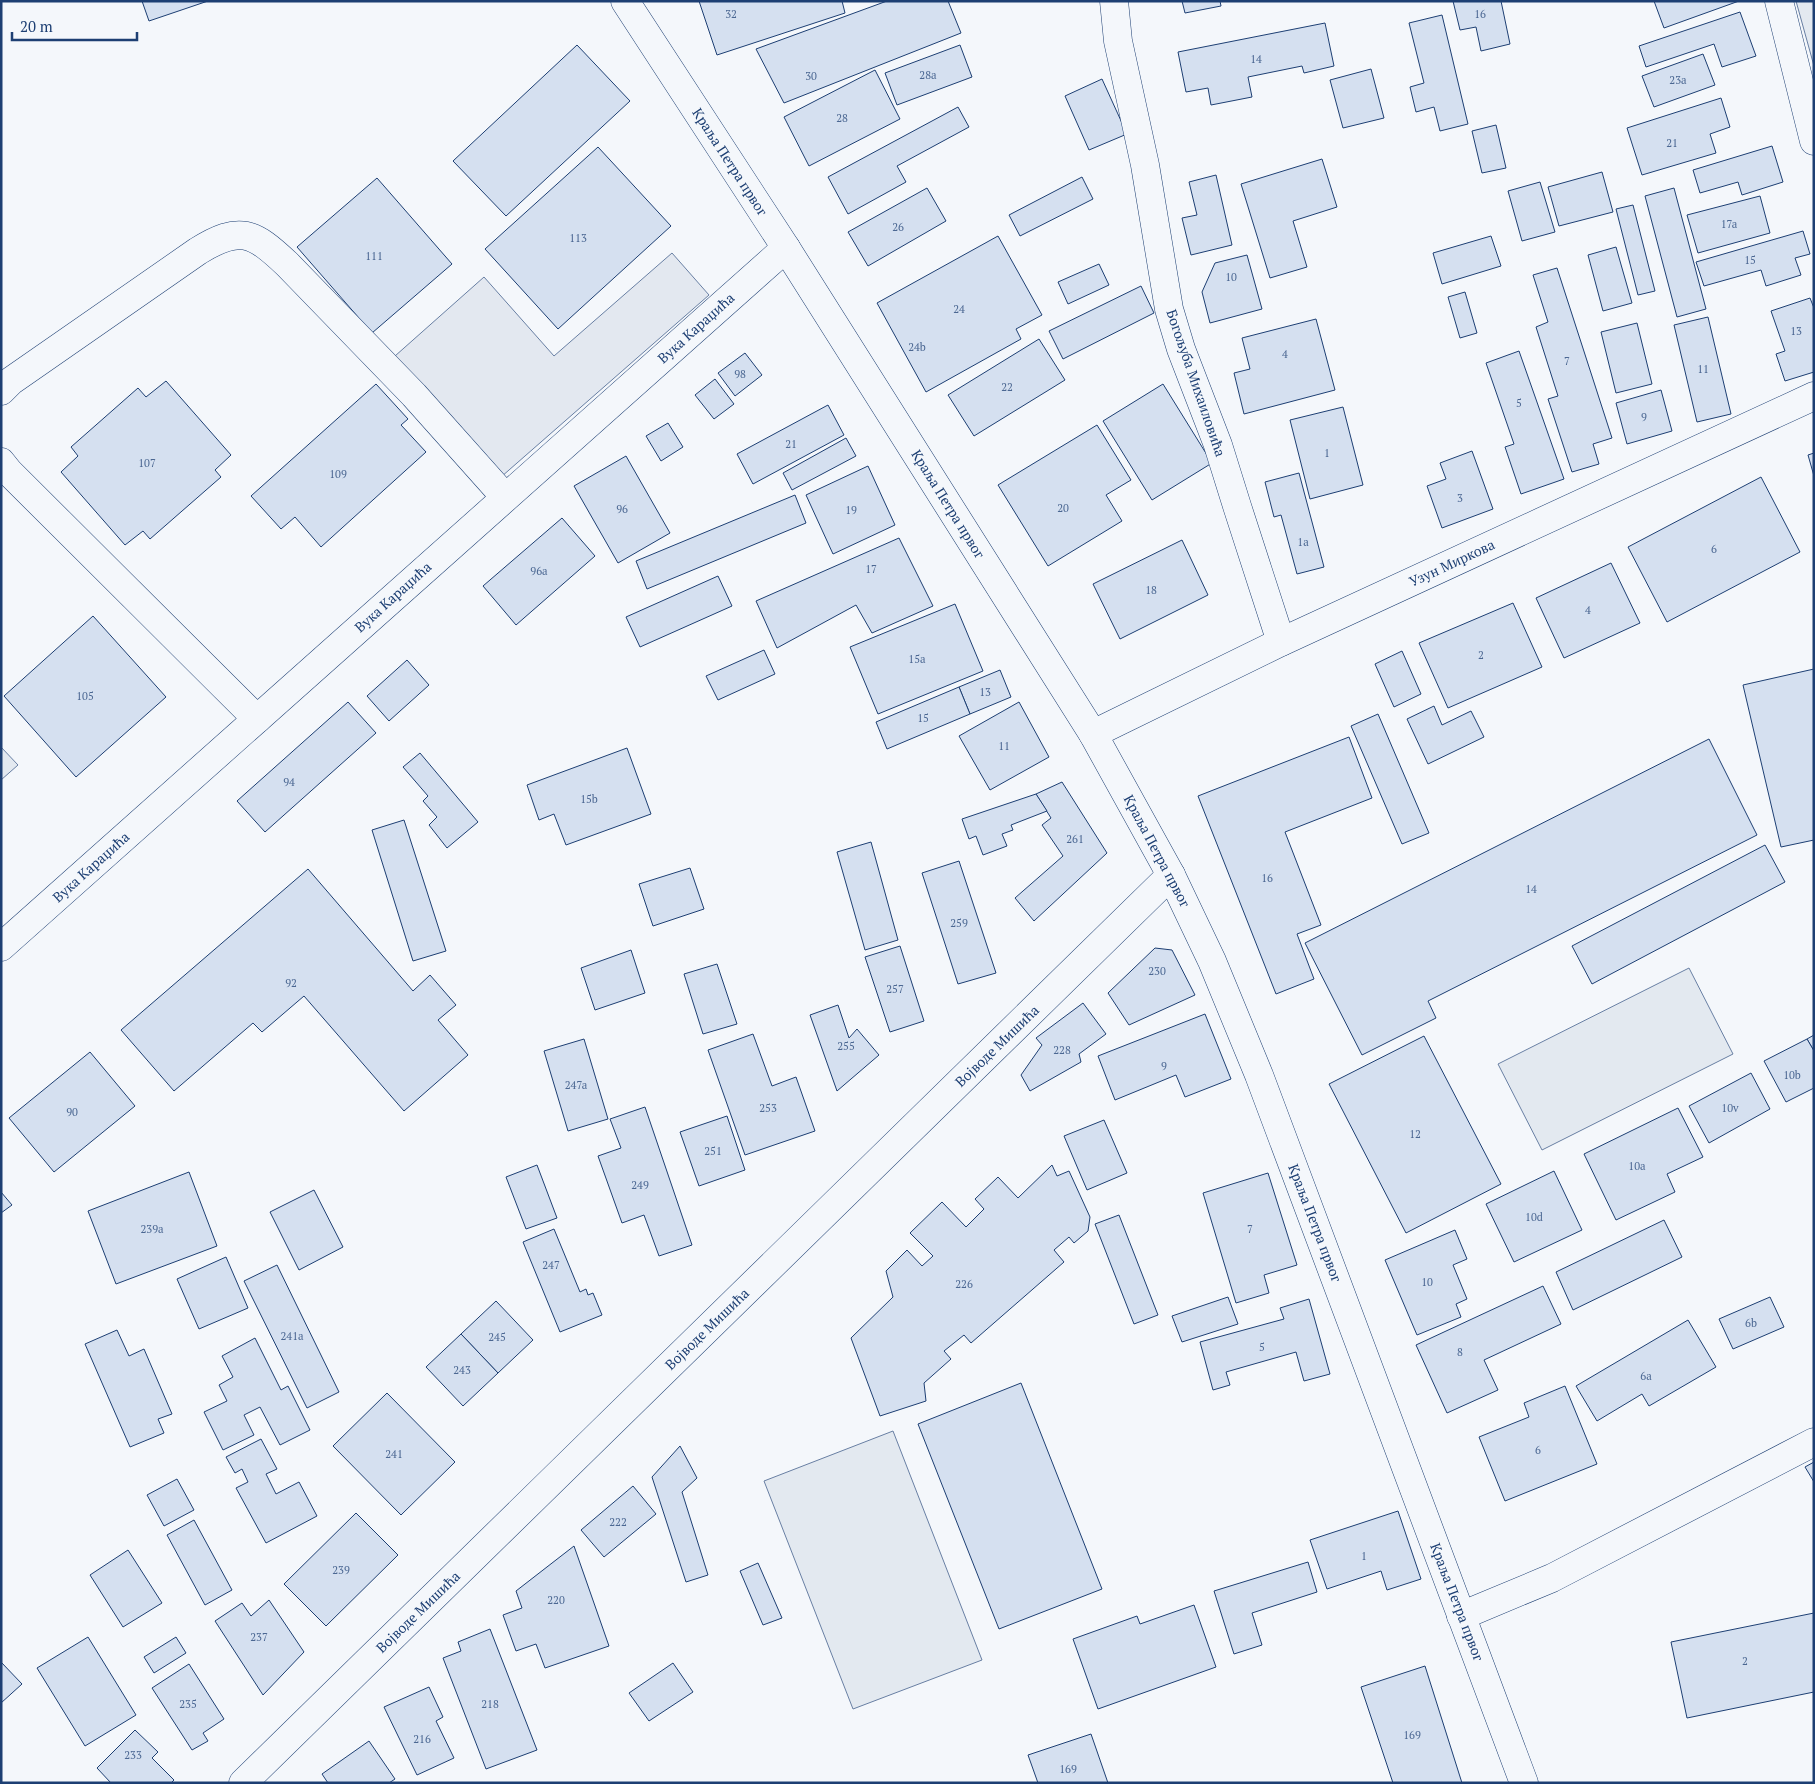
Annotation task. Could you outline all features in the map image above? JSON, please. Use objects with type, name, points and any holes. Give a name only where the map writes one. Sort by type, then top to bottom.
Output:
[{"type":"street","name":"Краља Петра првог","points":[[625,1],[786,248],[1093,734],[1171,876],[1212,961],[1259,1075],[1524,1783]]},
{"type":"street","name":"Богољуба Михаиловића","points":[[1114,1],[1118,41],[1145,165],[1169,309],[1184,358],[1218,445],[1281,642]]},
{"type":"street","points":[[1779,1],[1814,141]]},
{"type":"street","points":[[1,391],[10,382],[206,246],[227,236],[251,237],[258,239],[287,264],[414,395],[505,497]]},
{"type":"street","name":"Вука Караџића","points":[[1,947],[786,248]]},
{"type":"street","name":"Узун Миркова","points":[[1093,734],[1281,642],[1814,396]]},
{"type":"street","points":[[1,462],[257,719]]},
{"type":"street","name":"Војводе Мишића","points":[[243,1783],[1171,876]]},
{"type":"street","points":[[1462,1616],[1552,1578],[1814,1442]]},
{"type":"shaded area","points":[[1796,1],[1814,1],[1814,66]]},
{"type":"shaded area","points":[[672,253],[709,295],[501,477],[395,356],[484,277],[554,356]]},
{"type":"shaded area","points":[[1,747],[18,765],[1,780]]},
{"type":"shaded area","points":[[1689,968],[1733,1054],[1542,1150],[1498,1064]]},
{"type":"shaded area","points":[[893,1431],[982,1660],[853,1709],[764,1481]]},
{"type":"building","points":[[142,1],[208,1],[149,21]]},
{"type":"building","points":[[699,1],[842,1],[845,13],[717,55]]},
{"type":"building","points":[[887,1],[948,1],[961,33],[784,103],[756,49]]},
{"type":"building","points":[[1182,1],[1220,1],[1221,6],[1185,13]]},
{"type":"building","points":[[1453,1],[1501,1],[1510,44],[1481,51],[1476,27],[1460,30]]},
{"type":"building","points":[[1654,1],[1739,1],[1664,28]]},
{"type":"building","points":[[1740,12],[1756,56],[1722,67],[1714,44],[1646,67],[1639,46]]},
{"type":"building","points":[[1442,15],[1468,124],[1440,131],[1434,107],[1416,112],[1410,87],[1424,83],[1409,23]]},
{"type":"building","points":[[1325,23],[1334,66],[1304,73],[1302,66],[1248,77],[1252,97],[1211,105],[1208,88],[1186,92],[1178,52]]},
{"type":"building","points":[[577,45],[630,101],[506,216],[453,161]]},
{"type":"building","points":[[960,45],[972,77],[897,105],[885,73]]},
{"type":"building","points":[[1703,54],[1715,85],[1654,107],[1642,76]]},
{"type":"building","points":[[1371,69],[1384,118],[1343,128],[1330,80]]},
{"type":"building","points":[[875,70],[900,119],[809,166],[784,117]]},
{"type":"building","points":[[1102,79],[1127,134],[1089,150],[1065,96]]},
{"type":"building","points":[[1721,98],[1730,127],[1710,134],[1716,153],[1642,175],[1627,128]]},
{"type":"building","points":[[958,107],[969,127],[897,166],[906,182],[848,214],[828,177]]},
{"type":"building","points":[[1496,125],[1506,168],[1482,173],[1472,131]]},
{"type":"building","points":[[1772,146],[1783,182],[1742,195],[1738,182],[1700,193],[1693,170]]},
{"type":"building","points":[[598,147],[671,226],[558,329],[485,249]]},
{"type":"building","points":[[1322,159],[1337,207],[1293,221],[1307,267],[1270,278],[1241,184]]},
{"type":"building","points":[[1602,172],[1613,212],[1559,226],[1548,187]]},
{"type":"building","points":[[1216,175],[1232,245],[1191,255],[1182,218],[1197,215],[1189,182]]},
{"type":"building","points":[[1082,177],[1093,199],[1020,236],[1009,215]]},
{"type":"building","points":[[377,178],[452,264],[372,333],[297,247]]},
{"type":"building","points":[[1540,182],[1555,232],[1522,241],[1508,191]]},
{"type":"building","points":[[927,188],[946,221],[868,266],[848,232]]},
{"type":"building","points":[[1674,188],[1706,309],[1677,317],[1645,196]]},
{"type":"building","points":[[1760,196],[1770,233],[1698,253],[1687,215]]},
{"type":"building","points":[[1633,205],[1655,291],[1638,295],[1616,209]]},
{"type":"building","points":[[1803,231],[1810,254],[1795,258],[1801,275],[1766,286],[1761,270],[1704,286],[1696,262]]},
{"type":"building","points":[[998,236],[1042,315],[1016,329],[1021,339],[926,392],[877,303]]},
{"type":"building","points":[[1491,236],[1501,266],[1442,284],[1433,253]]},
{"type":"building","points":[[1616,247],[1632,303],[1603,311],[1588,255]]},
{"type":"building","points":[[1247,255],[1262,309],[1210,323],[1202,292],[1215,263]]},
{"type":"building","points":[[1099,264],[1109,285],[1068,304],[1058,282]]},
{"type":"building","points":[[1557,268],[1612,438],[1593,444],[1599,464],[1572,472],[1548,399],[1558,396],[1536,327],[1548,322],[1533,275]]},
{"type":"building","points":[[1141,286],[1154,313],[1063,359],[1049,331]]},
{"type":"building","points":[[1465,292],[1477,333],[1460,338],[1448,297]]},
{"type":"building","points":[[1810,298],[1814,308],[1814,372],[1785,381],[1776,354],[1785,351],[1771,311]]},
{"type":"building","points":[[1708,317],[1731,414],[1697,422],[1674,325]]},
{"type":"building","points":[[1316,319],[1335,390],[1244,414],[1234,373],[1250,369],[1242,338]]},
{"type":"building","points":[[1637,323],[1652,384],[1616,393],[1601,332]]},
{"type":"building","points":[[1039,339],[1065,380],[974,436],[948,395]]},
{"type":"building","points":[[1519,351],[1564,479],[1521,494],[1505,447],[1514,444],[1486,363]]},
{"type":"building","points":[[745,353],[762,375],[735,396],[718,373]]},
{"type":"building","points":[[715,379],[734,404],[714,419],[695,395]]},
{"type":"building","points":[[166,381],[231,455],[215,470],[221,477],[150,539],[143,531],[125,545],[61,472],[78,456],[71,447],[138,388],[146,397]]},
{"type":"building","points":[[376,384],[408,419],[401,425],[426,452],[321,547],[295,517],[281,529],[251,496]]},
{"type":"building","points":[[1163,384],[1212,463],[1152,500],[1103,421]]},
{"type":"building","points":[[1661,390],[1672,431],[1627,444],[1616,403]]},
{"type":"building","points":[[828,405],[844,435],[753,484],[737,454]]},
{"type":"building","points":[[1343,407],[1363,485],[1310,499],[1290,420]]},
{"type":"building","points":[[668,423],[683,447],[661,461],[646,436]]},
{"type":"building","points":[[1097,425],[1131,480],[1106,495],[1122,521],[1048,566],[998,485]]},
{"type":"building","points":[[846,438],[856,456],[792,490],[783,473]]},
{"type":"building","points":[[1472,451],[1493,509],[1442,528],[1427,486],[1446,479],[1440,463]]},
{"type":"building","points":[[1814,453],[1814,476],[1808,455]]},
{"type":"building","points":[[626,456],[670,533],[618,563],[574,486]]},
{"type":"building","points":[[868,466],[895,525],[833,554],[806,495]]},
{"type":"building","points":[[1299,473],[1324,567],[1297,574],[1281,515],[1274,517],[1265,482]]},
{"type":"building","points":[[1761,477],[1800,552],[1667,622],[1628,547]]},
{"type":"building","points":[[795,495],[806,523],[647,589],[636,561]]},
{"type":"building","points":[[562,518],[595,556],[516,625],[483,586]]},
{"type":"building","points":[[899,538],[933,606],[872,633],[856,605],[777,648],[756,601]]},
{"type":"building","points":[[1182,540],[1208,595],[1120,639],[1093,584]]},
{"type":"building","points":[[1611,563],[1640,623],[1564,658],[1536,598]]},
{"type":"building","points":[[718,576],[732,606],[640,647],[626,617]]},
{"type":"building","points":[[1513,603],[1542,667],[1448,708],[1419,643]]},
{"type":"building","points":[[955,604],[983,671],[878,714],[850,647]]},
{"type":"building","points":[[93,616],[166,697],[76,777],[4,696]]},
{"type":"building","points":[[764,650],[775,674],[718,700],[706,676]]},
{"type":"building","points":[[1402,651],[1421,694],[1394,707],[1375,664]]},
{"type":"building","points":[[407,660],[429,685],[389,721],[367,696]]},
{"type":"building","points":[[1814,669],[1814,840],[1781,847],[1743,685]]},
{"type":"building","points":[[1000,670],[1011,697],[970,714],[959,687]]},
{"type":"building","points":[[959,687],[970,714],[887,749],[876,722]]},
{"type":"building","points":[[348,702],[376,733],[265,832],[237,801]]},
{"type":"building","points":[[1019,702],[1049,757],[990,790],[959,736]]},
{"type":"building","points":[[1434,706],[1442,725],[1471,711],[1484,737],[1428,764],[1407,719]]},
{"type":"building","points":[[1378,714],[1429,833],[1402,844],[1351,726]]},
{"type":"building","points":[[1349,737],[1372,798],[1285,832],[1321,925],[1297,934],[1314,979],[1276,994],[1198,796]]},
{"type":"building","points":[[1709,739],[1757,835],[1428,1001],[1436,1018],[1362,1055],[1305,943]]},
{"type":"building","points":[[627,748],[651,814],[566,845],[554,814],[539,820],[527,785]]},
{"type":"building","points":[[420,753],[478,822],[447,848],[429,825],[437,817],[423,801],[428,796],[403,767]]},
{"type":"building","points":[[1062,782],[1107,853],[1034,921],[1015,898],[1063,856],[1042,825],[1051,818],[1036,794]]},
{"type":"building","points":[[1036,794],[1047,811],[1011,825],[1013,830],[1002,834],[1007,846],[983,855],[976,836],[969,839],[962,819]]},
{"type":"building","points":[[404,820],[446,951],[413,961],[372,830]]},
{"type":"building","points":[[871,842],[898,940],[865,950],[837,852]]},
{"type":"building","points":[[1765,845],[1785,882],[1592,984],[1572,946]]},
{"type":"building","points":[[959,861],[996,973],[958,984],[922,873]]},
{"type":"building","points":[[690,868],[704,909],[653,926],[639,884]]},
{"type":"building","points":[[308,869],[413,991],[430,975],[456,1005],[438,1020],[468,1055],[404,1111],[304,996],[262,1032],[253,1023],[174,1091],[121,1030]]},
{"type":"building","points":[[900,946],[924,1021],[890,1032],[865,957]]},
{"type":"building","points":[[1155,948],[1172,950],[1195,995],[1129,1025],[1108,993]]},
{"type":"building","points":[[631,950],[645,993],[595,1010],[581,968]]},
{"type":"building","points":[[717,964],[737,1024],[703,1034],[684,974]]},
{"type":"building","points":[[1083,1003],[1106,1034],[1079,1054],[1081,1062],[1030,1091],[1021,1075],[1042,1045],[1036,1038]]},
{"type":"building","points":[[838,1005],[849,1038],[857,1029],[879,1055],[837,1091],[810,1015]]},
{"type":"building","points":[[1205,1014],[1231,1079],[1185,1097],[1176,1075],[1115,1100],[1098,1056]]},
{"type":"building","points":[[753,1034],[772,1086],[796,1077],[815,1131],[745,1155],[708,1050]]},
{"type":"building","points":[[1814,1035],[1814,1051],[1807,1039]]},
{"type":"building","points":[[1424,1036],[1501,1184],[1406,1233],[1329,1084]]},
{"type":"building","points":[[584,1039],[608,1119],[568,1131],[544,1051]]},
{"type":"building","points":[[1807,1039],[1814,1051],[1814,1088],[1786,1102],[1764,1061]]},
{"type":"building","points":[[90,1052],[135,1106],[54,1172],[9,1118]]},
{"type":"building","points":[[1751,1073],[1770,1109],[1709,1143],[1689,1106]]},
{"type":"building","points":[[645,1107],[692,1245],[659,1256],[644,1215],[622,1223],[598,1156],[621,1148],[610,1119]]},
{"type":"building","points":[[1678,1108],[1703,1157],[1667,1174],[1675,1192],[1616,1220],[1584,1154]]},
{"type":"building","points":[[727,1116],[745,1170],[699,1186],[680,1132]]},
{"type":"building","points":[[1104,1120],[1127,1173],[1087,1190],[1064,1136]]},
{"type":"building","points":[[537,1165],[557,1218],[526,1229],[506,1177]]},
{"type":"building","points":[[1052,1165],[1057,1176],[1069,1171],[1090,1217],[1088,1231],[1074,1243],[1069,1237],[1054,1250],[1064,1262],[971,1343],[964,1335],[944,1351],[951,1359],[924,1383],[926,1401],[880,1416],[851,1338],[893,1297],[886,1271],[907,1250],[922,1266],[933,1256],[910,1233],[942,1202],[966,1227],[984,1209],[975,1199],[998,1177],[1018,1198]]},
{"type":"building","points":[[1554,1171],[1582,1230],[1514,1262],[1486,1204]]},
{"type":"building","points":[[189,1172],[217,1246],[116,1284],[88,1211]]},
{"type":"building","points":[[1268,1173],[1297,1265],[1264,1275],[1269,1293],[1236,1303],[1203,1193]]},
{"type":"building","points":[[314,1190],[343,1247],[299,1270],[270,1212]]},
{"type":"building","points":[[1,1192],[12,1205],[1,1213]]},
{"type":"building","points":[[1119,1215],[1158,1315],[1134,1324],[1095,1224]]},
{"type":"building","points":[[1664,1220],[1682,1257],[1573,1310],[1556,1272]]},
{"type":"building","points":[[554,1229],[580,1292],[586,1289],[588,1295],[593,1293],[602,1315],[560,1332],[523,1242]]},
{"type":"building","points":[[1455,1230],[1467,1259],[1453,1265],[1467,1299],[1456,1304],[1461,1317],[1417,1335],[1385,1260]]},
{"type":"building","points":[[226,1257],[248,1308],[199,1329],[177,1279]]},
{"type":"building","points":[[277,1265],[339,1392],[307,1408],[244,1281]]},
{"type":"building","points":[[1543,1286],[1561,1324],[1484,1360],[1498,1390],[1447,1413],[1416,1345]]},
{"type":"building","points":[[1228,1297],[1238,1324],[1182,1342],[1172,1316]]},
{"type":"building","points":[[1770,1297],[1784,1327],[1733,1349],[1719,1319]]},
{"type":"building","points":[[1309,1299],[1330,1374],[1304,1381],[1296,1352],[1226,1372],[1230,1385],[1213,1390],[1200,1342],[1284,1319],[1280,1308]]},
{"type":"building","points":[[496,1301],[533,1340],[498,1373],[461,1334]]},
{"type":"building","points":[[1688,1320],[1716,1367],[1649,1406],[1642,1394],[1597,1421],[1576,1386]]},
{"type":"building","points":[[117,1330],[129,1356],[144,1349],[172,1414],[158,1419],[164,1433],[130,1447],[85,1344]]},
{"type":"building","points":[[461,1334],[498,1373],[463,1406],[426,1367]]},
{"type":"building","points":[[255,1338],[281,1390],[288,1386],[310,1430],[280,1445],[260,1407],[244,1415],[254,1435],[223,1450],[204,1412],[227,1401],[219,1385],[233,1377],[222,1356]]},
{"type":"building","points":[[1021,1383],[1102,1589],[999,1629],[918,1424]]},
{"type":"building","points":[[1565,1386],[1597,1464],[1505,1501],[1479,1437],[1529,1417],[1524,1403]]},
{"type":"building","points":[[387,1393],[455,1462],[401,1515],[333,1446]]},
{"type":"building","points":[[261,1439],[277,1469],[266,1474],[276,1494],[299,1482],[317,1516],[266,1543],[236,1488],[248,1482],[242,1469],[235,1473],[226,1457]]},
{"type":"building","points":[[680,1446],[697,1478],[682,1492],[708,1575],[686,1582],[652,1477]]},
{"type":"building","points":[[1814,1462],[1814,1482],[1805,1467]]},
{"type":"building","points":[[177,1479],[194,1510],[164,1526],[147,1495]]},
{"type":"building","points":[[633,1486],[656,1514],[604,1557],[581,1530]]},
{"type":"building","points":[[1398,1511],[1421,1579],[1387,1590],[1381,1571],[1327,1589],[1310,1540]]},
{"type":"building","points":[[356,1513],[398,1555],[326,1626],[284,1584]]},
{"type":"building","points":[[194,1520],[232,1590],[205,1605],[167,1535]]},
{"type":"building","points":[[574,1546],[609,1646],[545,1668],[536,1644],[516,1651],[503,1615],[522,1608],[516,1591]]},
{"type":"building","points":[[128,1550],[162,1603],[123,1627],[90,1575]]},
{"type":"building","points":[[1308,1562],[1317,1592],[1252,1613],[1262,1645],[1234,1654],[1214,1591]]},
{"type":"building","points":[[758,1563],[782,1618],[763,1625],[740,1571]]},
{"type":"building","points":[[269,1600],[304,1652],[263,1695],[215,1621],[242,1603],[251,1616]]},
{"type":"building","points":[[1194,1605],[1216,1667],[1098,1709],[1073,1639],[1137,1616],[1140,1624]]},
{"type":"building","points":[[1814,1613],[1814,1692],[1687,1718],[1671,1642]]},
{"type":"building","points":[[490,1629],[537,1750],[486,1769],[443,1658],[461,1651],[458,1642]]},
{"type":"building","points":[[88,1637],[136,1715],[85,1746],[37,1668]]},
{"type":"building","points":[[176,1637],[186,1653],[154,1673],[144,1657]]},
{"type":"building","points":[[1,1662],[22,1684],[1,1703]]},
{"type":"building","points":[[673,1663],[693,1692],[649,1721],[629,1693]]},
{"type":"building","points":[[189,1664],[224,1719],[203,1733],[208,1741],[192,1750],[152,1688]]},
{"type":"building","points":[[1425,1666],[1462,1783],[1393,1783],[1361,1687]]},
{"type":"building","points":[[429,1687],[443,1717],[436,1721],[454,1758],[417,1775],[384,1707]]},
{"type":"building","points":[[135,1730],[158,1752],[152,1758],[174,1780],[171,1783],[111,1783],[97,1768]]},
{"type":"building","points":[[1091,1734],[1108,1783],[1038,1783],[1028,1755]]},
{"type":"building","points":[[369,1741],[395,1779],[389,1783],[328,1783],[322,1774]]}]
